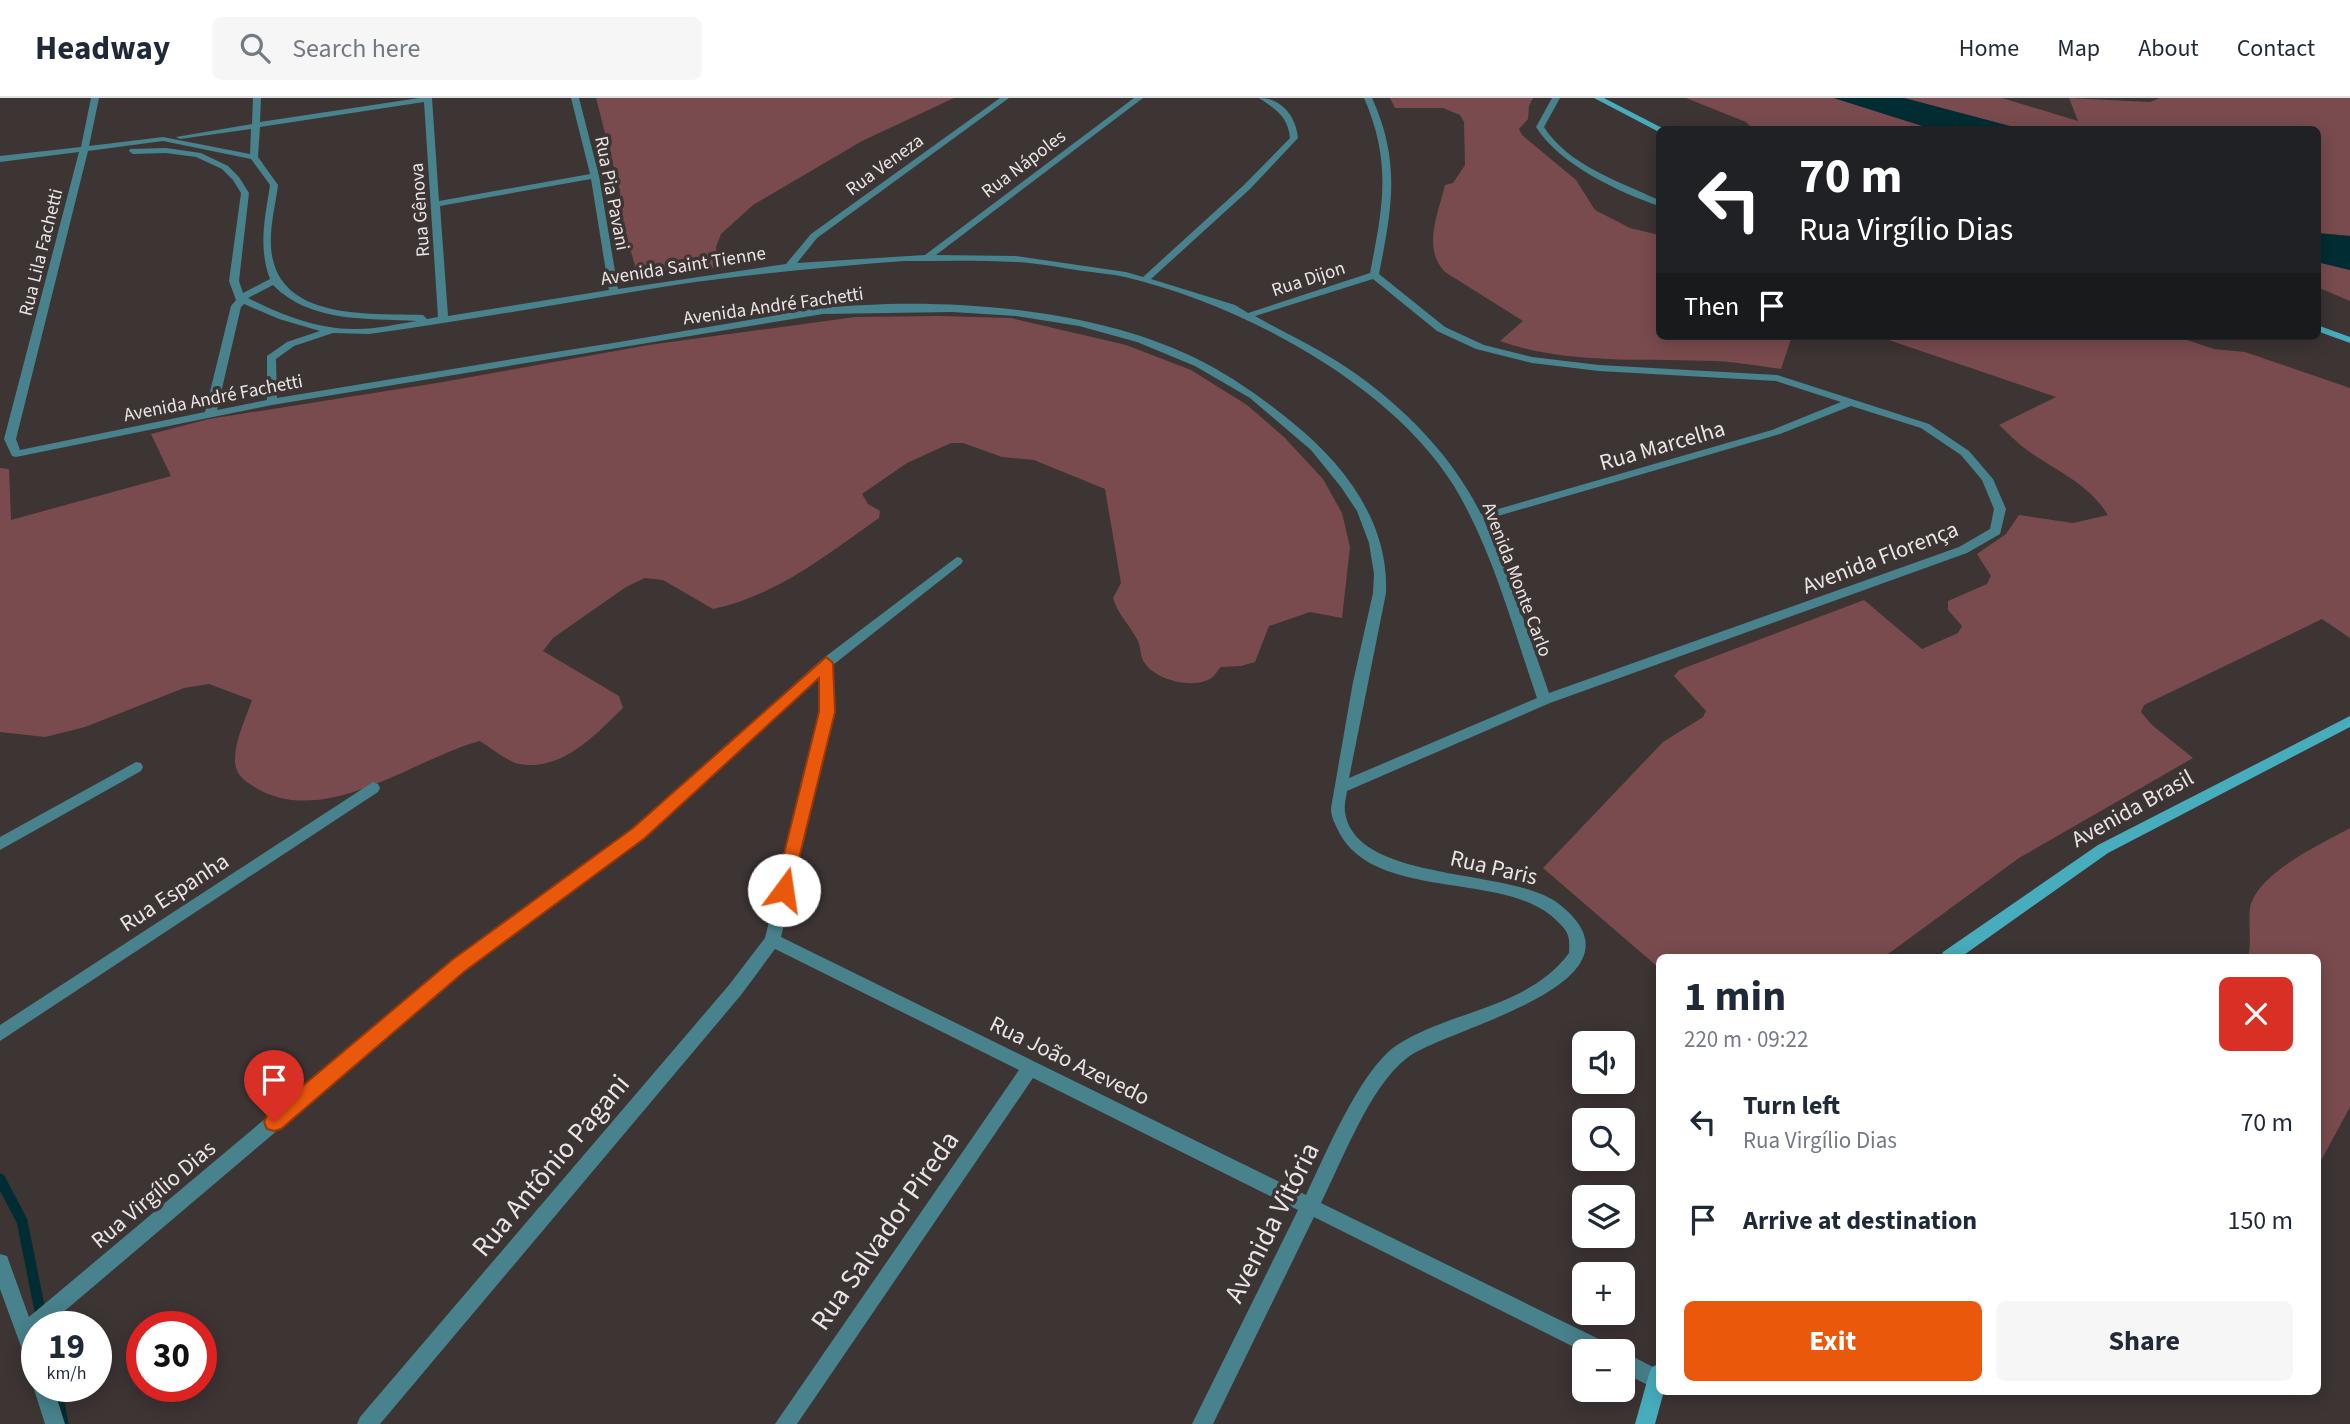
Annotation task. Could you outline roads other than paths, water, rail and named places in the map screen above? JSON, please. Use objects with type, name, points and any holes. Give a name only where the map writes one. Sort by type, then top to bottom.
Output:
[{"type":"main road","points":[[1598,98],[1656,127]]},
{"type":"main road","points":[[2321,329],[2350,340]]},
{"type":"main road","name":"Avenida Brasil","points":[[1954,954],[2103,849],[2350,721]]},
{"type":"main road","points":[[1645,1424],[1656,1383]]},
{"type":"street","name":"Rua Lila Fachetti","points":[[16,454],[10,439],[84,151],[95,98]]},
{"type":"street","points":[[240,299],[275,280],[268,261],[274,185],[254,157],[257,98]]},
{"type":"street","points":[[0,168],[84,151],[428,98]]},
{"type":"street","name":"Rua Gênova","points":[[428,98],[438,204],[443,319]]},
{"type":"street","name":"Rua Pia Pavani","points":[[575,98],[594,176],[614,294]]},
{"type":"street","name":"Rua Veneza","points":[[790,266],[814,236],[1005,98]]},
{"type":"street","name":"Rua Nápoles","points":[[929,256],[1139,98]]},
{"type":"street","points":[[1145,280],[1247,187],[1294,138],[1294,126],[1285,112],[1263,98]]},
{"type":"street","points":[[1368,98],[1384,134],[1389,167],[1387,212],[1374,275]]},
{"type":"street","points":[[1556,98],[1540,127],[1544,138],[1586,166],[1656,201]]},
{"type":"street","points":[[163,139],[254,157]]},
{"type":"street","points":[[0,159],[84,151],[155,150],[215,159],[232,171],[245,193],[234,281],[240,299],[232,320],[210,415]]},
{"type":"street","points":[[438,204],[594,176]]},
{"type":"street","name":"Avenida Saint Tienne","points":[[240,299],[279,318],[329,331],[388,329],[790,266],[929,256]]},
{"type":"street","name":"Avenida Monte Carlo","points":[[929,256],[1060,263],[1145,280],[1252,314],[1300,341],[1374,392],[1421,437],[1456,480],[1479,518],[1545,700]]},
{"type":"street","name":"Rua Dijon","points":[[1252,314],[1374,275]]},
{"type":"street","name":"Avenida Florença","points":[[1340,788],[1545,700],[1963,550],[1996,531],[2000,509],[1987,479],[1965,453],[1925,426],[1777,379],[1599,368],[1532,360],[1480,347],[1441,329],[1374,275]]},
{"type":"street","name":"Avenida Saint Tienne","points":[[275,280],[289,298],[309,307],[369,316],[443,319]]},
{"type":"street","name":"Avenida André Fachetti","points":[[16,454],[272,402],[823,312],[962,307],[1074,321],[1111,329],[1230,379],[1282,416],[1322,455],[1354,498],[1374,536],[1380,586],[1340,788]]},
{"type":"street","points":[[272,402],[271,358],[278,349],[329,331]]},
{"type":"street","name":"Rua Marcelha","points":[[1479,518],[1776,432],[1853,401]]},
{"type":"street","name":"Rua Virgílio Dias","points":[[51,1311],[459,966],[639,833],[826,663],[957,561]]},
{"type":"street","points":[[772,940],[827,712],[826,663]]},
{"type":"street","points":[[0,844],[136,767]]},
{"type":"street","name":"Rua Paris","points":[[1340,788],[1338,814],[1346,832],[1358,846],[1408,872],[1513,891],[1545,902],[1572,926],[1578,939],[1574,964],[1557,980],[1507,1007],[1429,1035],[1401,1052]]},
{"type":"street","name":"Rua Espanha","points":[[0,1034],[373,789]]},
{"type":"street","name":"Rua João Azevedo","points":[[772,940],[1578,1339]]},
{"type":"street","name":"Rua Antônio Pagani","points":[[367,1424],[735,990],[772,940]]},
{"type":"street","name":"Avenida Vitória","points":[[1202,1424],[1364,1101],[1382,1072],[1401,1052]]},
{"type":"street","name":"Rua Salvador Pireda","points":[[785,1424],[1030,1068]]},
{"type":"street","points":[[0,1263],[21,1316]]},
{"type":"street","points":[[1635,1366],[1656,1375]]},
{"type":"street","points":[[48,1402],[55,1424]]},
{"type":"water","points":[[1834,98],[1904,98],[2010,126],[1923,126]]},
{"type":"water","points":[[2321,233],[2350,236],[2350,270],[2321,263]]},
{"type":"waterway","points":[[0,1179],[22,1221],[40,1311]]},
{"type":"waterway","points":[[59,1402],[63,1424]]}]
